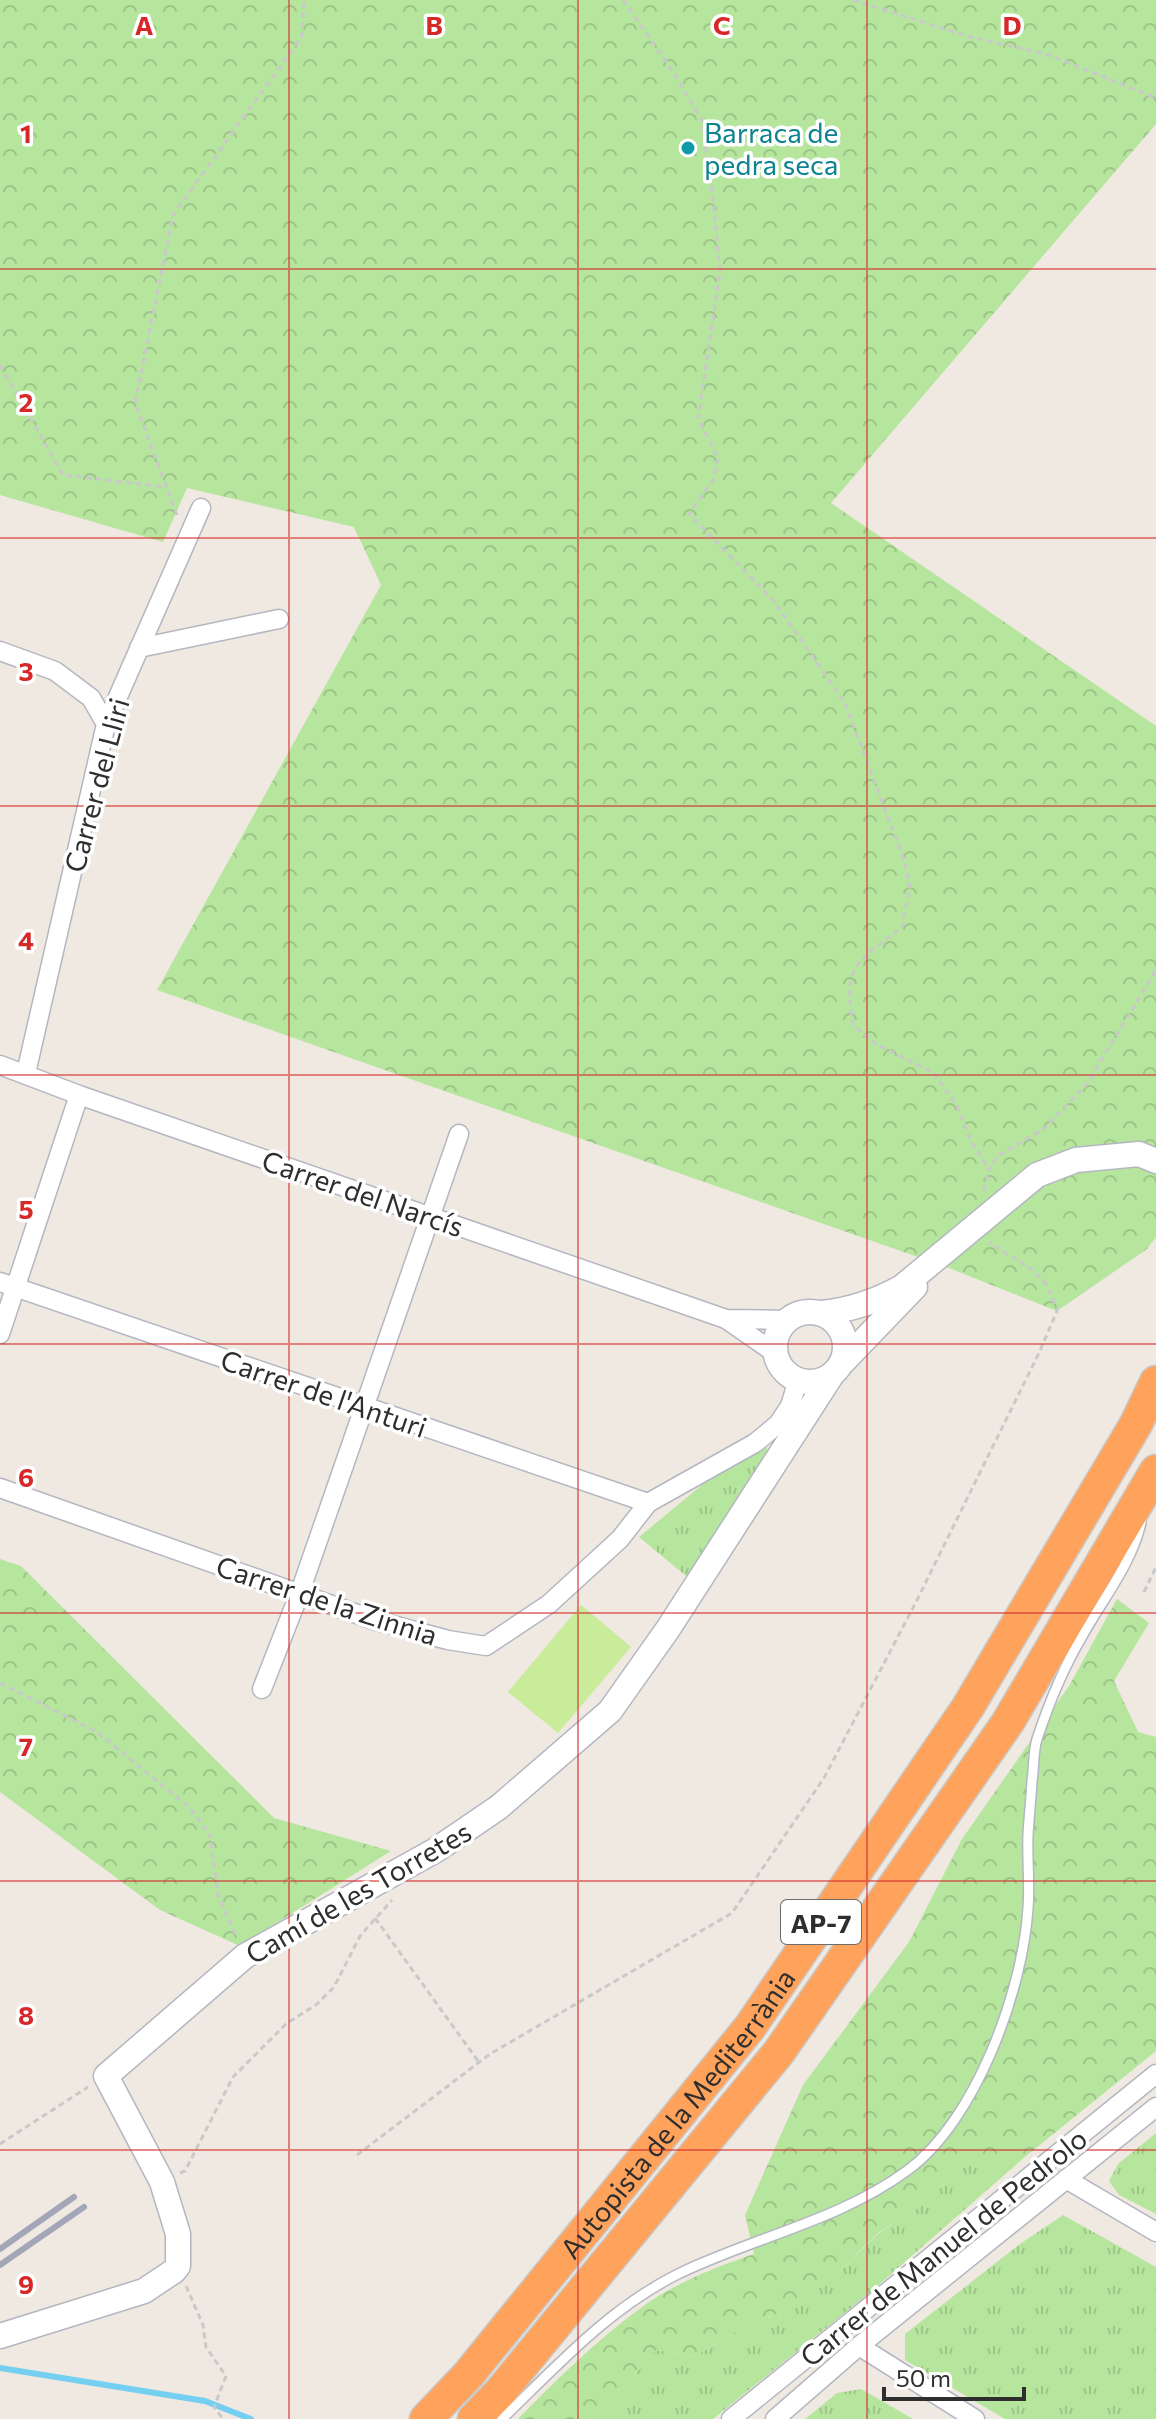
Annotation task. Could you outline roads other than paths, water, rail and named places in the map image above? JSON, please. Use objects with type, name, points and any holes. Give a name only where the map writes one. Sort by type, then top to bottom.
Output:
[{"type":"highway","name":"Autopista de la Mediterrània","points":[[426,2419],[468,2375],[750,2027],[968,1707],[1136,1424],[1156,1382]]},
{"type":"highway","name":"Autopista de la Mediterrània","points":[[474,2419],[501,2391],[779,2052],[1008,1722],[1154,1475]]},
{"type":"street","name":"Carrer del Lliri","points":[[26,1073],[106,724],[201,508]]},
{"type":"street","points":[[139,648],[279,619]]},
{"type":"street","points":[[0,651],[55,671],[91,698],[106,724]]},
{"type":"street","name":"Carrer del Narcís","points":[[0,1065],[726,1319],[775,1353]]},
{"type":"street","points":[[0,1334],[8,1284],[79,1095]]},
{"type":"street","points":[[262,1689],[300,1592],[459,1134]]},
{"type":"street","name":"Camí de les Torretes","points":[[822,1313],[883,1298],[902,1287],[1037,1175],[1076,1160],[1139,1154],[1156,1161]]},
{"type":"street","name":"Camí de les Torretes","points":[[0,2336],[144,2291],[178,2266],[178,2234],[162,2182],[106,2076],[245,1956],[436,1850],[499,1807],[610,1711],[668,1629],[837,1369],[951,1246]]},
{"type":"street","name":"Carrer de l'Anturi","points":[[8,1284],[648,1503]]},
{"type":"street","points":[[804,1312],[822,1313],[840,1328],[845,1339],[837,1369],[815,1382],[798,1380],[782,1369],[775,1353],[775,1340],[787,1320],[804,1312]]},
{"type":"street","name":"Carrer del Narcís","points":[[726,1319],[787,1320]]},
{"type":"street","name":"Carrer de la Zinnia","points":[[0,1488],[374,1620],[448,1640],[486,1646],[549,1604],[620,1539],[648,1503],[755,1443],[778,1424],[790,1406],[798,1380]]},
{"type":"street","name":"Carrer de Manuel de Pedrolo","points":[[731,2419],[1156,2074]]},
{"type":"street","name":"Carrer de Manuel de Pedrolo","points":[[775,2419],[859,2346],[1156,2107]]},
{"type":"street","points":[[1066,2179],[1156,2232]]},
{"type":"street","points":[[859,2346],[975,2419]]},
{"type":"lane","points":[[502,2419],[553,2367],[610,2316],[674,2276],[730,2250],[844,2209],[871,2194],[910,2169],[953,2124],[977,2084],[1008,2006],[1017,1969],[1028,1909],[1028,1834],[1036,1743],[1079,1640],[1136,1544],[1154,1475]]},
{"type":"waterway","points":[[0,2368],[205,2401],[251,2419]]},
{"type":"railway","points":[[0,2249],[74,2197]]},
{"type":"railway","points":[[0,2265],[84,2207]]},
{"type":"place","name":"Barraca de pedra seca","points":[[688,148]]}]
